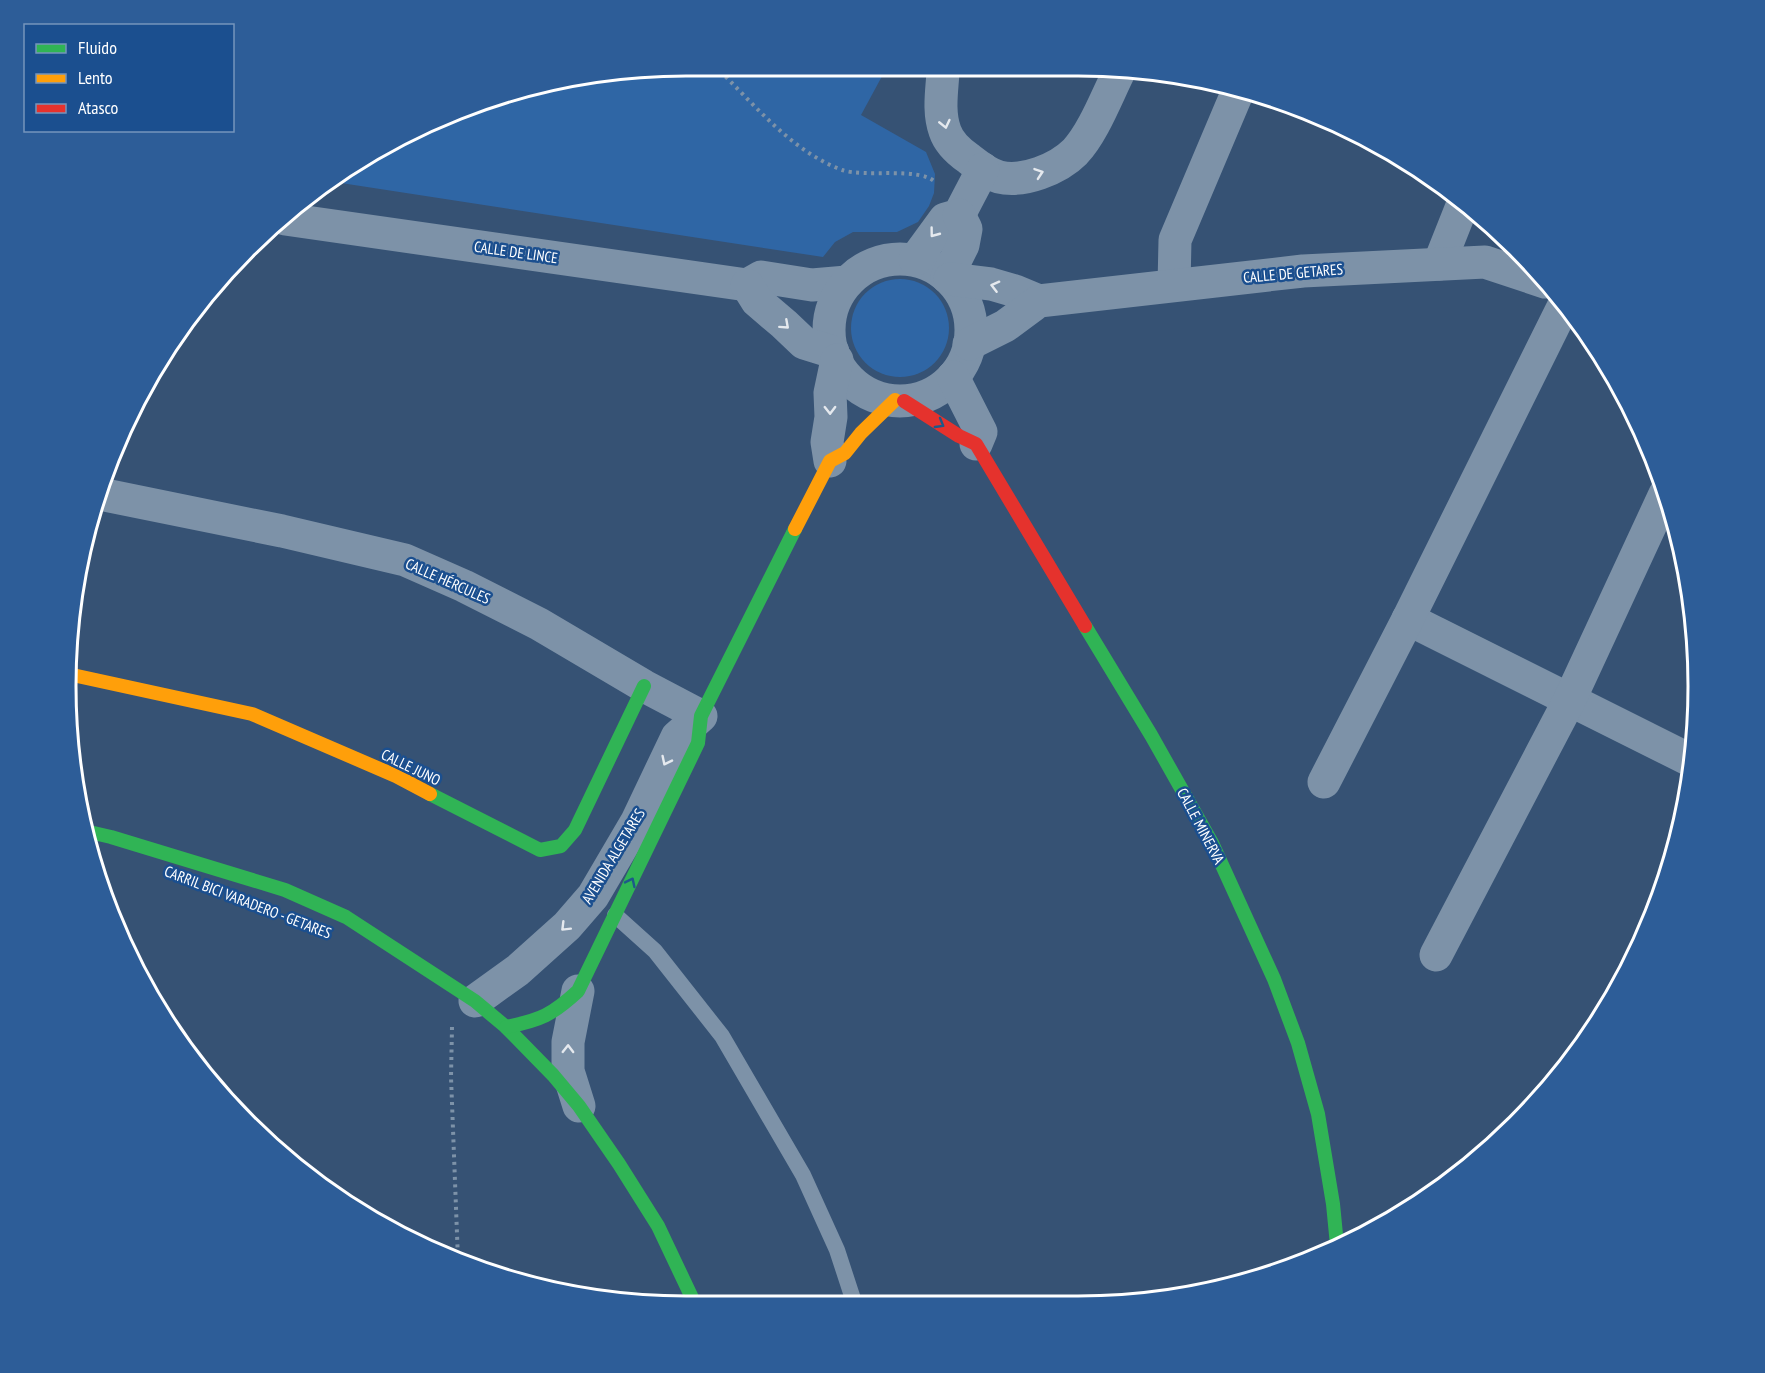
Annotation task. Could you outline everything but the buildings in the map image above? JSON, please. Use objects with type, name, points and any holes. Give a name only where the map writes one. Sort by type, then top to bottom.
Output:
[{"type":"street","points":[[943,76],[941,106],[945,131],[956,149],[983,169],[999,177],[1023,178],[1047,170],[1073,153],[1086,138],[1116,78]]},
{"type":"street","points":[[1174,285],[1175,240],[1236,97]]},
{"type":"street","points":[[915,260],[945,219],[960,215],[983,169]]},
{"type":"street","points":[[1440,264],[1460,211]]},
{"type":"street","points":[[949,278],[963,246],[966,229],[960,215]]},
{"type":"street","name":"CALLE DE LINCE","points":[[299,216],[747,285],[761,277],[812,285],[847,282]]},
{"type":"street","points":[[896,259],[915,260],[932,266],[949,278],[968,308],[971,326],[964,362],[953,377],[940,389],[922,398],[900,401],[868,393],[853,383],[841,369],[835,356],[830,334],[831,315],[837,298],[847,282],[861,270],[878,262],[896,259]]},
{"type":"street","name":"CALLE DE GETARES","points":[[949,278],[991,284],[1039,301],[1303,271],[1440,264],[1485,262],[1531,277]]},
{"type":"street","points":[[747,285],[757,301],[804,343],[835,356]]},
{"type":"street","name":"CALLE DE GETARES","points":[[969,344],[1005,326],[1039,301]]},
{"type":"street","points":[[1324,782],[1560,313]]},
{"type":"street","name":"AVENIDA ALGETARES","points":[[830,461],[827,442],[835,356]]},
{"type":"street","name":"CALLE MINERVA","points":[[953,377],[981,432],[976,444],[1151,735],[1212,843],[1274,979],[1298,1043],[1318,1114],[1336,1239]]},
{"type":"street","points":[[900,401],[958,436],[976,444]]},
{"type":"street","name":"AVENIDA ALGETARES","points":[[579,1106],[568,1071],[568,1042],[578,991],[698,743],[701,716],[830,461],[845,453],[861,433],[900,401]]},
{"type":"street","name":"CALLE HÉRCULES","points":[[107,495],[271,529],[405,560],[464,586],[539,624],[644,686],[701,716]]},
{"type":"street","points":[[1436,955],[1569,701],[1660,504]]},
{"type":"street","points":[[1408,618],[1684,757]]},
{"type":"street","name":"CALLE JUNO","points":[[77,676],[252,714],[396,776],[540,850],[561,846],[575,830],[644,686]]},
{"type":"street","name":"AVENIDA ALGETARES","points":[[464,1010],[518,970],[567,926],[593,896],[636,821],[677,737],[701,716]]},
{"type":"street","points":[[94,833],[285,890],[346,917],[464,1010],[506,1027],[553,1075],[579,1106],[619,1164],[658,1226],[691,1296]]},
{"type":"street","name":"AVENIDA ALGETARES","points":[[506,1027],[534,1021],[558,1009],[578,991]]},
{"type":"lane","points":[[615,915],[655,951],[722,1036],[803,1175],[837,1250],[852,1296]]},
{"type":"path","points":[[725,76],[783,133],[813,157],[844,171],[928,177],[935,180],[940,200],[946,207],[960,215]]},
{"type":"path","points":[[458,1252],[451,1077],[464,1010]]},
{"type":"shaded area","points":[[686,76],[882,76],[861,115],[926,152],[935,174],[934,193],[929,206],[918,222],[897,232],[853,232],[835,242],[823,257],[342,183],[381,158],[453,123],[529,97],[567,88],[607,82]]},
{"type":"shaded area","points":[[900,279],[919,283],[935,293],[945,309],[949,328],[945,347],[935,363],[919,373],[900,377],[881,373],[865,363],[855,347],[851,328],[855,309],[865,293],[881,283]]},
{"type":"traffic: fast","points":[[506,1027],[545,1015],[561,1006],[578,991],[698,743],[701,716],[795,529]]},
{"type":"traffic: fast","points":[[1085,626],[1151,735],[1212,843],[1274,979],[1298,1043],[1318,1114],[1336,1239]]},
{"type":"traffic: fast","points":[[430,794],[540,850],[561,846],[575,830],[644,686]]},
{"type":"traffic: fast","points":[[94,833],[285,890],[346,917],[475,1001],[506,1027],[553,1075],[579,1106],[658,1226],[691,1296]]},
{"type":"traffic: slow","points":[[795,529],[830,461],[845,453],[861,433],[895,400]]},
{"type":"traffic: slow","points":[[77,676],[252,714],[396,776],[430,794]]},
{"type":"traffic: jam","points":[[904,401],[959,436],[976,444],[1085,626]]}]
